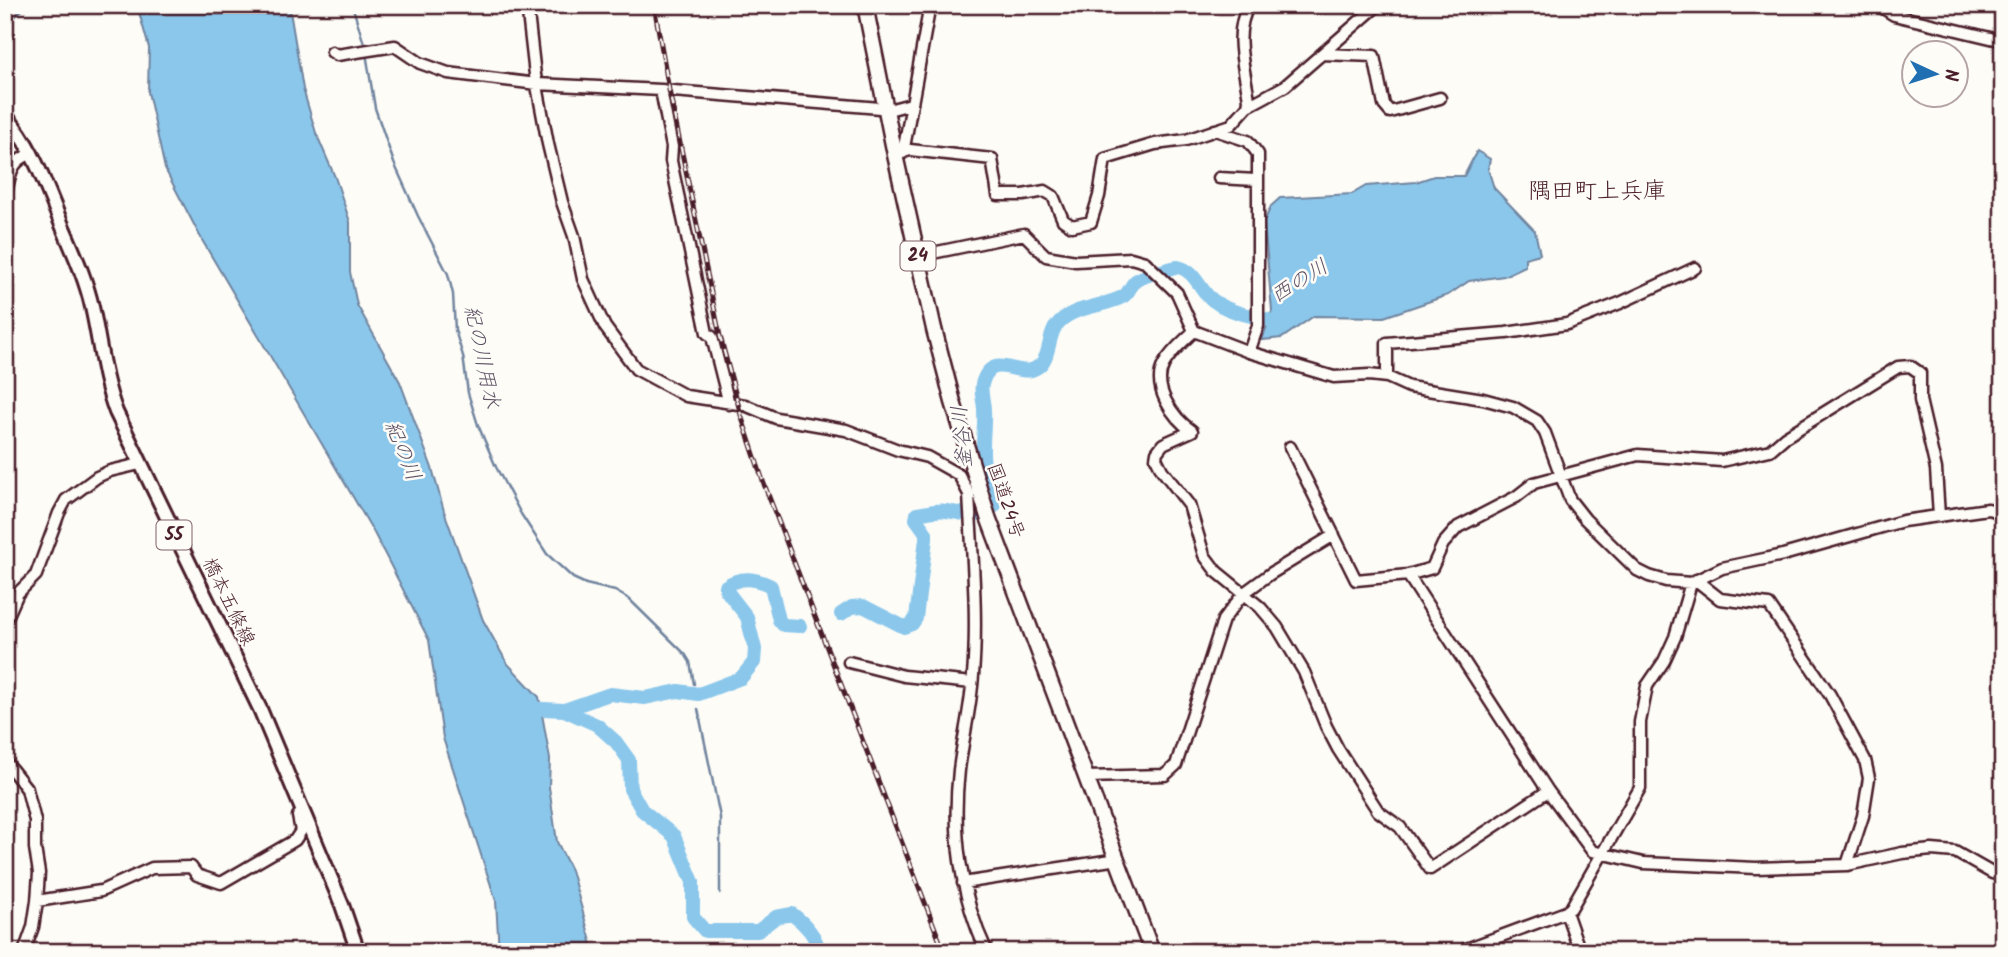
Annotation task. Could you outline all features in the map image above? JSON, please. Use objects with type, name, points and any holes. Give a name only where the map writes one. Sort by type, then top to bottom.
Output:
[{"type":"highway","name":"国道24号","points":[[865,5],[886,108],[899,154],[918,256],[950,390],[986,510],[1152,952]]},
{"type":"main road","name":"橋本五條線","points":[[5,115],[32,153],[75,257],[92,306],[109,394],[140,464],[260,709],[342,905],[358,952]]},
{"type":"street","points":[[527,5],[548,144],[562,202],[575,236],[583,279],[605,327],[636,369],[654,381],[687,396],[745,405],[776,418],[846,430],[898,450],[926,457],[960,475],[969,494],[975,641],[956,804],[963,883],[987,952]]},
{"type":"street","points":[[899,154],[930,5]]},
{"type":"street","points":[[1248,106],[1250,100],[1241,47],[1241,28],[1249,5]]},
{"type":"street","points":[[899,154],[910,150],[992,159],[998,195],[1045,191],[1053,195],[1063,220],[1072,226],[1091,222],[1099,196],[1104,159],[1155,144],[1186,140],[1231,125],[1248,106],[1285,86],[1378,5]]},
{"type":"street","points":[[1878,5],[1894,15],[2003,41]]},
{"type":"street","points":[[332,52],[337,55],[395,46],[420,63],[448,73],[537,84],[661,90],[892,109],[911,104]]},
{"type":"street","points":[[1322,54],[1374,56],[1384,105],[1390,112],[1440,98]]},
{"type":"street","points":[[661,90],[673,147],[671,161],[707,333],[712,337],[729,404]]},
{"type":"street","points":[[1215,130],[1248,142],[1258,154],[1258,326],[1249,352]]},
{"type":"street","points":[[5,197],[13,164],[19,158],[32,153]]},
{"type":"street","points":[[1219,178],[1256,180]]},
{"type":"street","points":[[918,256],[1024,234],[1046,256],[1076,261],[1131,258],[1145,262],[1177,293],[1194,331],[1249,352],[1334,377],[1387,377],[1409,387],[1514,407],[1537,421],[1545,433],[1570,500],[1585,519],[1637,570],[1648,576],[1693,581],[1741,563],[1783,555],[1903,521],[1988,509],[2003,513]]},
{"type":"street","points":[[1387,377],[1387,343],[1506,333],[1567,324],[1695,268]]},
{"type":"street","points":[[1194,331],[1171,353],[1162,367],[1164,398],[1177,417],[1192,431],[1163,444],[1156,458],[1189,505],[1204,555],[1216,571],[1244,593],[1278,627],[1292,649],[1332,737],[1378,811],[1400,827],[1430,869],[1548,791]]},
{"type":"street","points":[[1290,447],[1356,580],[1408,575],[1432,568],[1443,544],[1458,527],[1516,497],[1534,483],[1638,455],[1722,461],[1770,450],[1785,437],[1898,367],[1910,366],[1920,373],[1920,400],[1936,469],[1939,516]]},
{"type":"street","points":[[5,622],[18,593],[36,575],[66,500],[97,477],[140,464]]},
{"type":"street","points":[[1086,777],[1165,775],[1176,765],[1223,620],[1244,593],[1334,535]]},
{"type":"street","points":[[1408,575],[1548,791],[1592,851],[1643,863],[1756,868],[1847,865],[1902,853],[1931,850],[1955,852],[1992,873],[2003,875]]},
{"type":"street","points":[[1458,952],[1571,908],[1640,788],[1640,722],[1647,686],[1675,638],[1693,581]]},
{"type":"street","points":[[1693,581],[1720,599],[1769,606],[1830,695],[1865,760],[1869,778],[1863,816],[1847,865]]},
{"type":"street","points":[[849,662],[904,676],[972,683]]},
{"type":"street","points":[[5,761],[27,789],[34,811],[39,873],[33,927],[24,952]]},
{"type":"street","points":[[37,901],[102,891],[152,868],[191,867],[197,875],[221,883],[295,840],[301,831],[298,816],[303,811]]},
{"type":"street","points":[[963,883],[1118,859]]},
{"type":"street","points":[[1566,912],[1580,952]]},
{"type":"water","name":"紀の川","points":[[137,5],[289,5],[303,89],[316,133],[350,222],[350,272],[357,305],[400,382],[483,620],[507,663],[539,697],[550,759],[549,787],[557,842],[571,870],[594,952],[499,952],[496,901],[443,738],[429,640],[373,531],[202,240],[165,169],[148,92],[149,48]]},
{"type":"water","name":"西の川","points":[[1477,151],[1490,159],[1488,169],[1494,188],[1535,231],[1540,254],[1525,258],[1525,266],[1504,276],[1469,281],[1448,295],[1384,317],[1314,316],[1282,338],[1262,340],[1272,311],[1264,222],[1271,206],[1280,198],[1352,194],[1366,186],[1416,182],[1434,176],[1464,176]]},
{"type":"waterway","points":[[5,26],[27,5]]},
{"type":"waterway","name":"紀の川用水","points":[[352,5],[365,47]]},
{"type":"waterway","name":"紀の川用水","points":[[366,53],[375,108],[394,163],[448,274],[453,294],[455,330],[463,356],[468,393],[496,467],[521,514],[547,554],[573,578],[615,591],[629,599],[685,654],[690,662],[694,684]]},
{"type":"waterway","name":"釜谷川","points":[[841,614],[852,607],[863,606],[904,627],[912,624],[916,618],[926,539],[926,533],[916,519],[917,514],[939,510],[978,514],[995,505],[983,458],[982,384],[992,368],[999,366],[1029,370],[1041,364],[1047,354],[1053,331],[1062,319],[1079,310],[1116,300],[1124,296],[1133,283],[1140,279],[1178,267],[1191,275],[1208,296],[1224,307],[1282,323],[1287,320]]},
{"type":"waterway","name":"釜谷川","points":[[564,710],[610,694],[645,698],[678,691],[699,694],[741,678],[754,662],[755,649],[747,617],[726,590],[726,586],[737,581],[754,580],[771,586],[779,620],[783,625],[800,626]]},
{"type":"waterway","points":[[522,708],[564,710],[597,725],[616,742],[629,760],[630,789],[642,810],[674,836],[693,882],[693,917],[705,931],[758,931],[776,917],[792,914],[813,936],[818,952]]},
{"type":"waterway","name":"紀の川用水","points":[[698,709],[720,817],[720,893]]},
{"type":"railway","points":[[654,5],[720,336],[741,415],[764,484],[944,952]]},
{"type":"district","name":"隅田町上兵庫","points":[[1597,192]]}]
